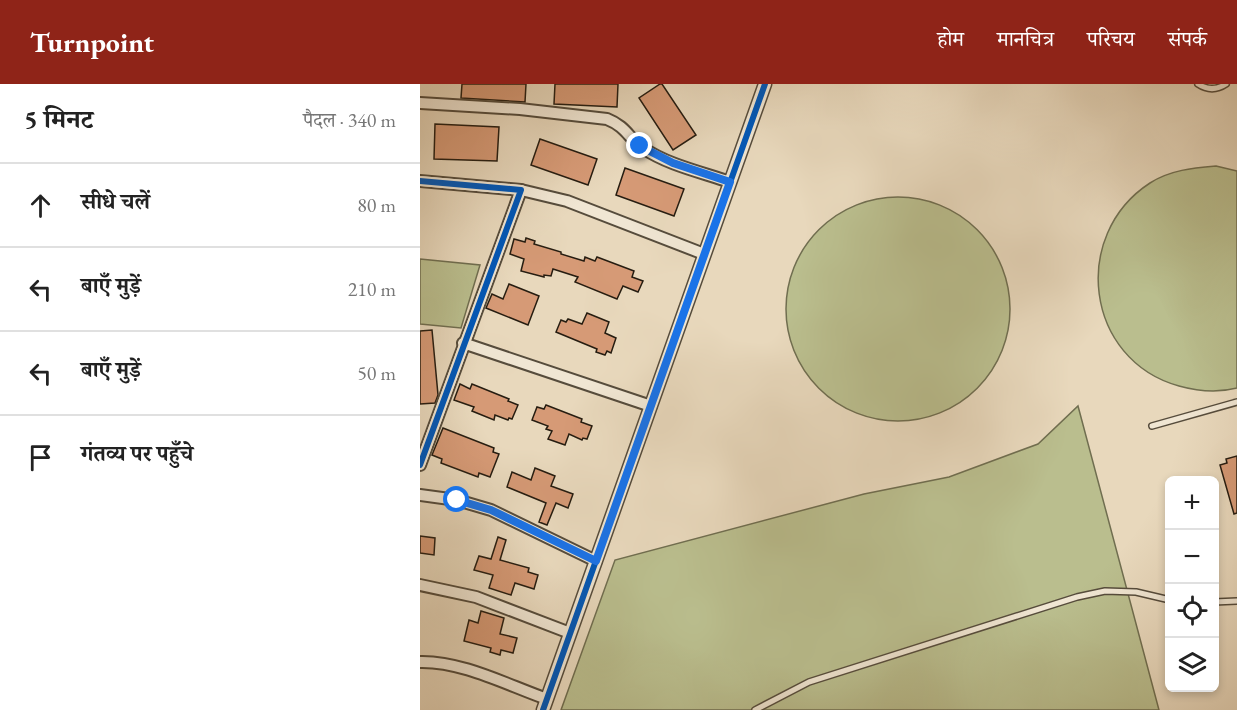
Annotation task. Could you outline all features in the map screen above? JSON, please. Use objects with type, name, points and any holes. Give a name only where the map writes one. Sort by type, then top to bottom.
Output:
[{"type":"street","points":[[420,662],[438,662],[464,669],[545,705],[765,84]]},
{"type":"street","points":[[420,103],[520,109],[607,119],[620,124],[640,146],[653,154],[730,182]]},
{"type":"street","points":[[420,181],[521,190],[567,201],[704,254]]},
{"type":"street","points":[[420,465],[521,190]]},
{"type":"street","points":[[463,343],[651,406]]},
{"type":"street","points":[[420,495],[457,500],[491,510],[596,561]]},
{"type":"street","points":[[420,585],[477,597],[570,633]]},
{"type":"lane","points":[[1198,84],[1206,88],[1219,88],[1226,84]]},
{"type":"lane","points":[[1152,426],[1237,402]]},
{"type":"lane","points":[[755,710],[820,679],[1077,597],[1106,591],[1136,592],[1165,599]]},
{"type":"lane","points":[[1219,602],[1237,601]]},
{"type":"green space","points":[[1216,166],[1237,171],[1237,388],[1208,391],[1179,386],[1147,372],[1124,351],[1107,324],[1099,294],[1099,263],[1108,233],[1124,206],[1150,183],[1174,172]]},
{"type":"green space","points":[[898,197],[920,199],[951,210],[977,230],[997,256],[1008,287],[1010,309],[1008,331],[997,362],[977,388],[951,408],[920,419],[898,421],[876,419],[845,408],[819,388],[799,362],[788,331],[786,309],[788,287],[799,256],[819,230],[845,210],[876,199]]},
{"type":"green space","points":[[420,259],[480,265],[461,328],[420,324]]},
{"type":"green space","points":[[1078,406],[1159,710],[561,710],[615,560],[864,494],[949,477],[1038,444]]},
{"type":"building","points":[[462,84],[526,84],[525,102],[461,98]]},
{"type":"building","points":[[555,84],[618,84],[617,107],[554,104]]},
{"type":"building","points":[[660,84],[696,135],[673,150],[639,98]]},
{"type":"building","points":[[435,124],[499,127],[497,161],[434,159]]},
{"type":"building","points":[[540,139],[597,159],[588,185],[531,165]]},
{"type":"building","points":[[625,168],[684,189],[674,216],[616,195]]},
{"type":"building","points":[[526,238],[535,241],[534,244],[584,261],[585,257],[595,261],[597,257],[634,271],[632,277],[643,281],[638,292],[623,286],[617,299],[575,282],[578,277],[553,269],[551,276],[544,275],[544,277],[521,271],[524,259],[510,254],[514,239],[525,242]]},
{"type":"building","points":[[509,284],[539,296],[528,325],[486,308],[492,294],[503,299]]},
{"type":"building","points":[[587,313],[609,322],[605,333],[616,338],[611,353],[607,351],[605,355],[596,352],[597,349],[556,332],[561,320],[566,322],[568,319],[582,324]]},
{"type":"building","points":[[432,330],[438,395],[435,403],[420,404],[420,331]]},
{"type":"building","points":[[460,384],[470,389],[472,384],[518,405],[512,419],[508,420],[495,415],[494,420],[472,411],[474,407],[454,400]]},
{"type":"building","points":[[546,405],[582,419],[581,422],[592,426],[587,439],[582,440],[569,434],[565,445],[548,439],[552,431],[546,429],[548,426],[532,420],[537,407],[544,409]]},
{"type":"building","points":[[443,428],[494,448],[493,452],[499,454],[490,477],[479,473],[478,477],[441,463],[442,459],[432,455]]},
{"type":"building","points":[[1237,456],[1237,513],[1234,514],[1220,465],[1227,463],[1226,459]]},
{"type":"building","points":[[535,468],[555,476],[551,486],[573,494],[568,508],[556,503],[547,525],[539,522],[546,503],[507,487],[512,472],[531,480]]},
{"type":"building","points":[[420,536],[435,538],[434,555],[420,553]]},
{"type":"building","points":[[498,537],[506,540],[500,560],[529,568],[528,572],[538,575],[534,589],[515,583],[511,595],[489,588],[493,575],[474,570],[479,556],[491,559]]},
{"type":"building","points":[[481,611],[504,618],[500,634],[517,638],[513,653],[501,650],[500,655],[490,652],[491,648],[464,641],[469,620],[478,623]]},
{"type":"cycle path","points":[[543,710],[765,84]]},
{"type":"cycle path","points":[[420,181],[521,190],[420,465]]},
{"type":"route","points":[[457,500],[491,510],[596,561],[730,182],[673,163],[640,146]]}]
